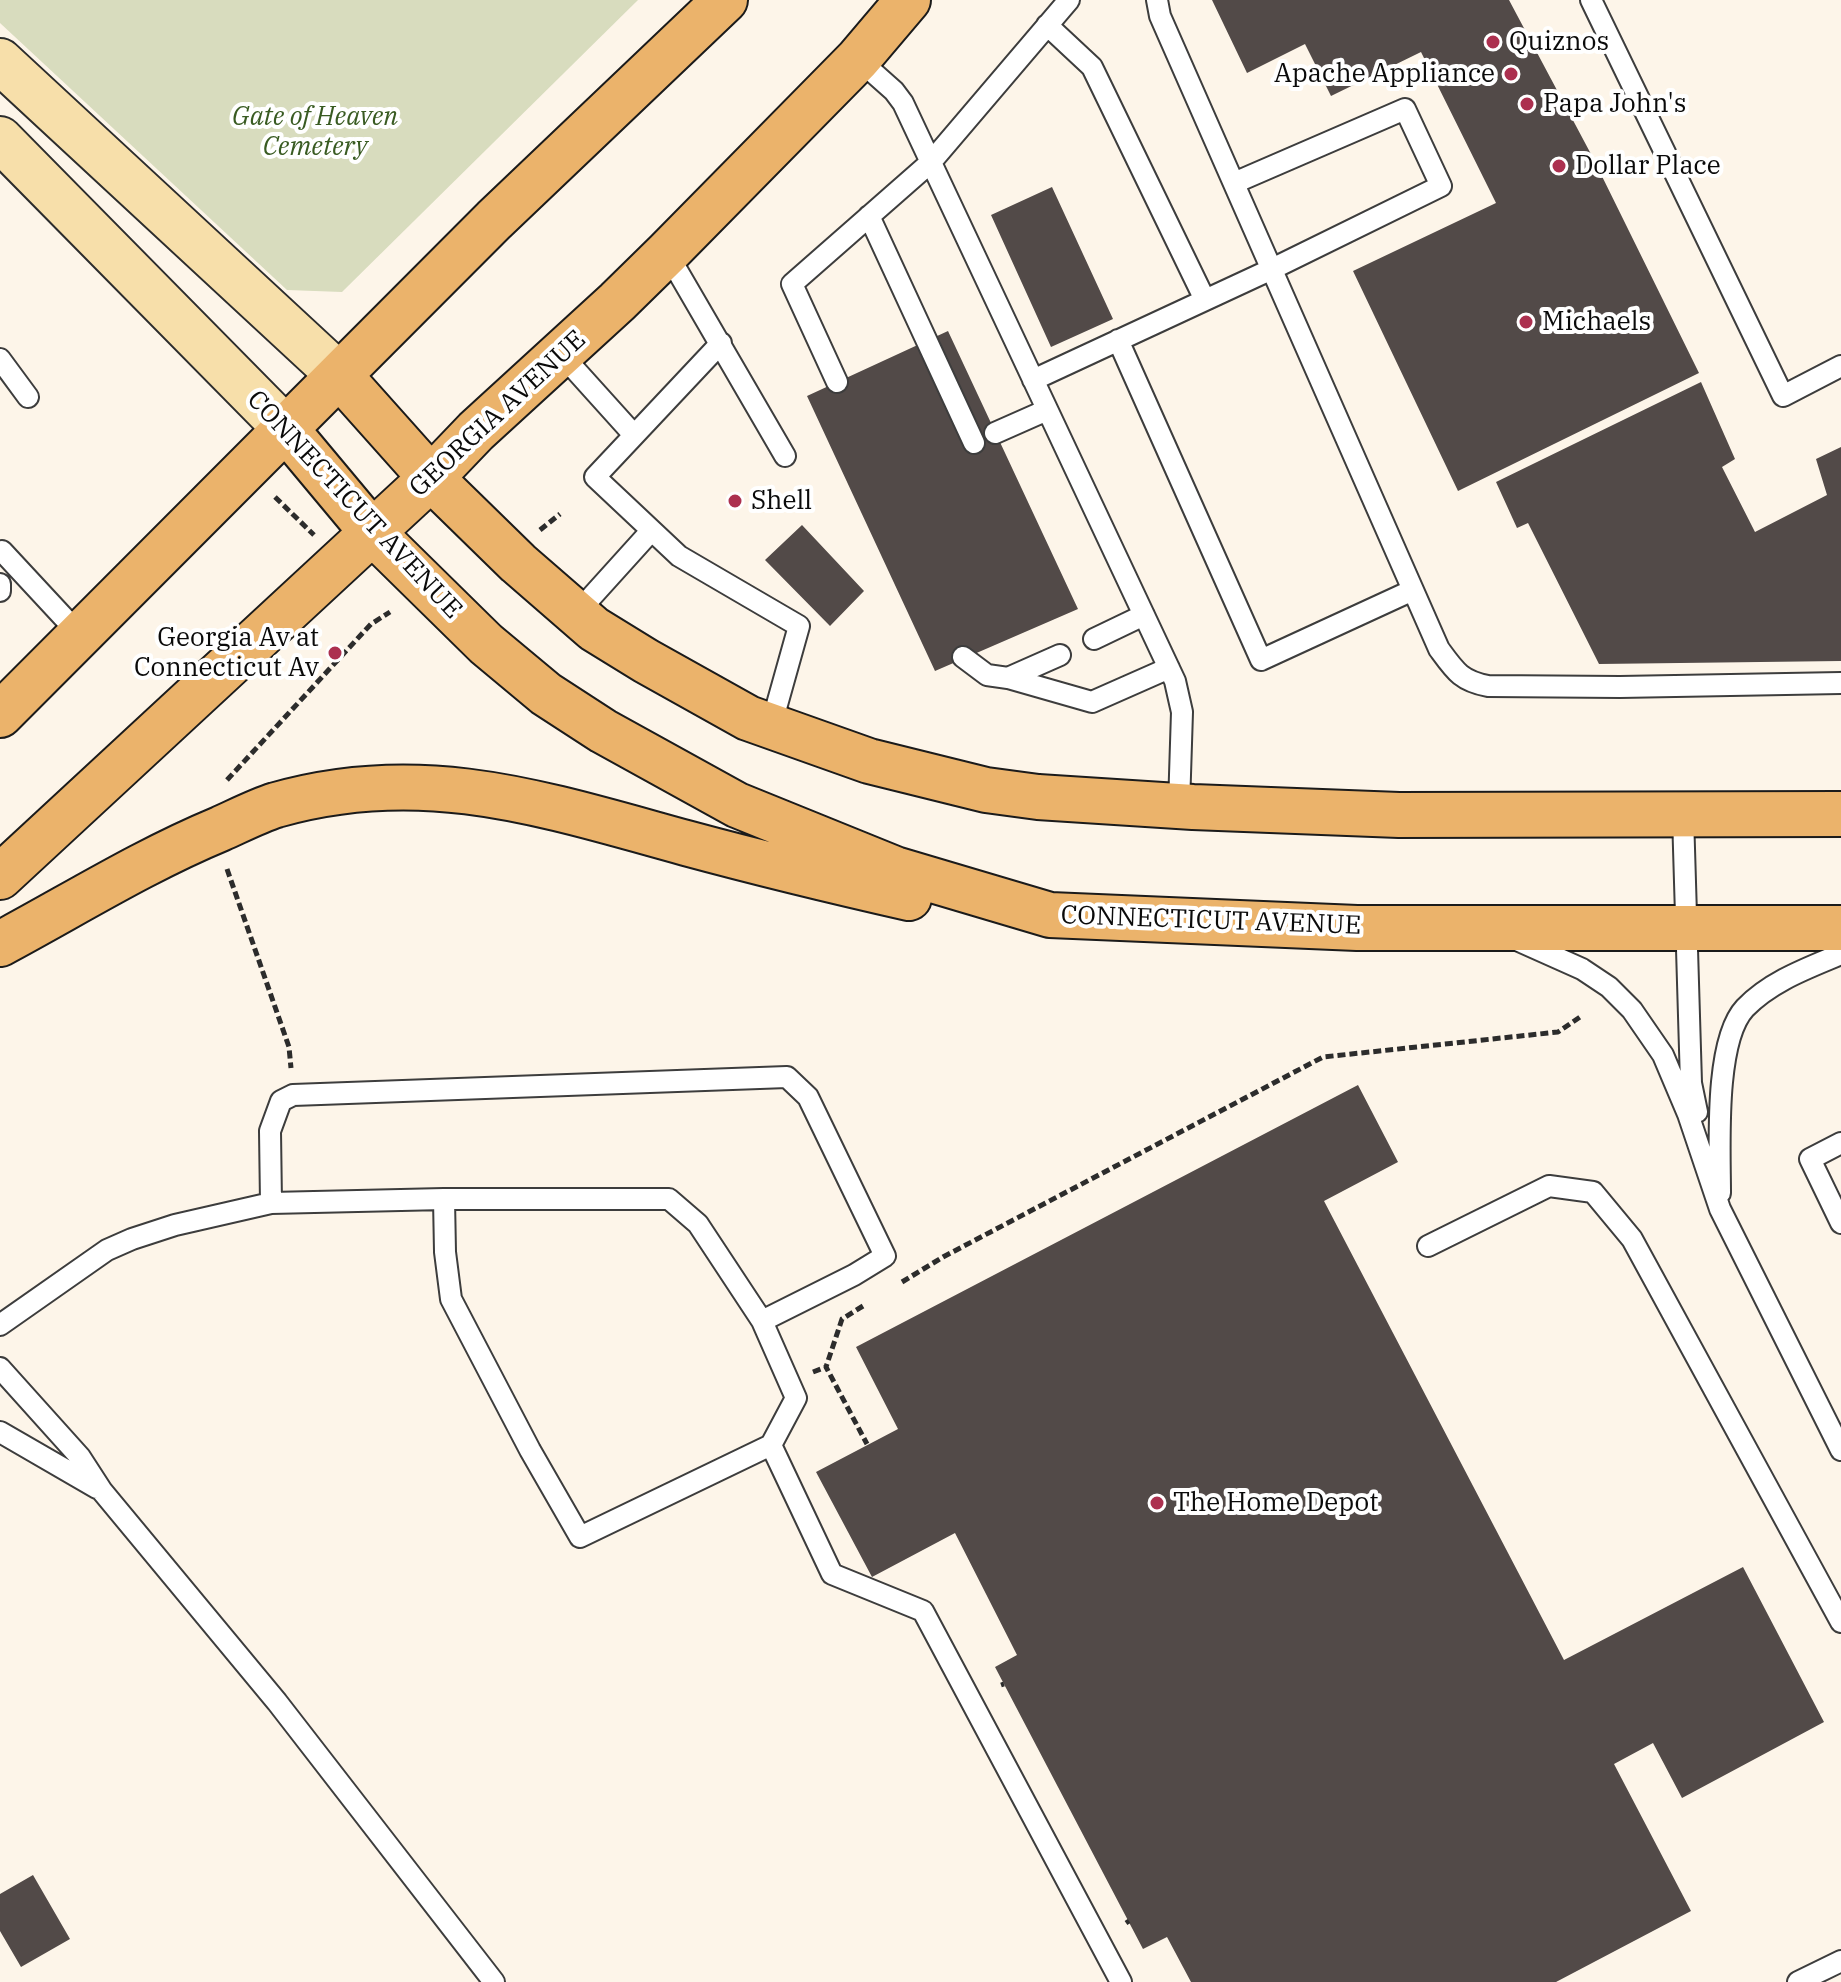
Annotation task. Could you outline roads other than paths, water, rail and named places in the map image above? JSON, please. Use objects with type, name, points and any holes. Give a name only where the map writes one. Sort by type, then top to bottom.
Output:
[{"type":"main road","points":[[1,712],[494,220],[725,0]]},
{"type":"main road","name":"GEORGIA AVENUE","points":[[0,877],[431,478],[476,431],[667,253],[858,59],[908,0]]},
{"type":"main road","points":[[0,61],[340,376],[431,478],[518,563],[576,614],[594,629],[646,661],[748,718],[869,761],[986,790],[1038,797],[1399,815],[1841,814]]},
{"type":"main road","name":"CONNECTICUT AVENUE","points":[[0,139],[285,428],[371,531],[486,644],[546,694],[615,738],[737,805],[895,869],[1050,915],[1342,928],[1841,928]]},
{"type":"main road","points":[[0,944],[182,845],[274,806],[336,793],[387,787],[486,792],[552,806],[783,869],[913,899],[1050,915]]},
{"type":"lane","points":[[837,382],[792,284],[931,162],[1069,0]]},
{"type":"lane","points":[[1157,0],[1160,16],[1439,649],[1459,675],[1470,683],[1488,686],[1841,683]]},
{"type":"lane","points":[[1591,0],[1783,396],[1841,366]]},
{"type":"lane","points":[[1047,25],[1092,67],[1205,300]]},
{"type":"lane","points":[[858,59],[903,103],[1175,681],[1182,712],[1179,806]]},
{"type":"lane","points":[[1033,380],[1441,186],[1405,109],[1234,183]]},
{"type":"lane","points":[[869,216],[974,443]]},
{"type":"lane","points":[[667,253],[785,456]]},
{"type":"lane","points":[[1118,340],[1261,660],[1413,590]]},
{"type":"lane","points":[[721,343],[595,477],[679,556],[799,626],[771,726]]},
{"type":"lane","points":[[561,354],[634,435]]},
{"type":"lane","points":[[0,359],[28,397]]},
{"type":"lane","points":[[995,433],[1047,410]]},
{"type":"lane","points":[[576,614],[651,531]]},
{"type":"lane","points":[[0,553],[2,551],[80,635]]},
{"type":"lane","points":[[0,584],[0,591]]},
{"type":"lane","points":[[1094,639],[1144,615]]},
{"type":"lane","points":[[1008,678],[1060,655]]},
{"type":"lane","points":[[963,657],[987,675],[1092,702],[1169,668]]},
{"type":"lane","points":[[1683,815],[1691,1083],[1720,1209]]},
{"type":"lane","points":[[1486,928],[1582,969],[1609,987],[1632,1010],[1663,1055],[1688,1114],[1720,1209],[1841,1450]]},
{"type":"lane","points":[[1720,1209],[1722,1097],[1725,1060],[1733,1025],[1745,1008],[1782,980],[1841,954]]},
{"type":"lane","points":[[271,1203],[270,1131],[281,1101],[293,1095],[787,1077],[808,1097],[885,1256],[762,1321]]},
{"type":"lane","points":[[1841,1143],[1810,1159],[1841,1223]]},
{"type":"lane","points":[[1428,1246],[1549,1186],[1593,1192],[1632,1239],[1841,1622]]},
{"type":"lane","points":[[0,1325],[107,1250],[132,1239],[233,1210],[271,1203],[444,1199],[669,1199],[698,1224],[762,1321],[796,1398],[771,1445],[580,1537],[522,1437],[451,1299],[445,1252],[444,1199]]},
{"type":"lane","points":[[0,1368],[80,1457],[102,1491],[277,1702],[494,1982]]},
{"type":"lane","points":[[0,1432],[102,1491]]},
{"type":"lane","points":[[771,1445],[832,1574],[923,1611],[1121,1982]]},
{"type":"lane","points":[[1798,1982],[1841,1961]]},
{"type":"place","name":"Quiznos","points":[[1493,42]]},
{"type":"place","name":"Apache Appliance","points":[[1511,74]]},
{"type":"place","name":"Papa John's","points":[[1527,104]]},
{"type":"place","name":"Dollar Place","points":[[1559,166]]},
{"type":"place","name":"Michaels","points":[[1526,322]]},
{"type":"place","name":"Shell","points":[[735,501]]},
{"type":"place","name":"Georgia Av at Connecticut Av","points":[[335,653]]},
{"type":"place","name":"The Home Depot","points":[[1157,1503]]},
{"type":"park label","name":"Gate of Heaven Cemetery","points":[[315,132]]}]
